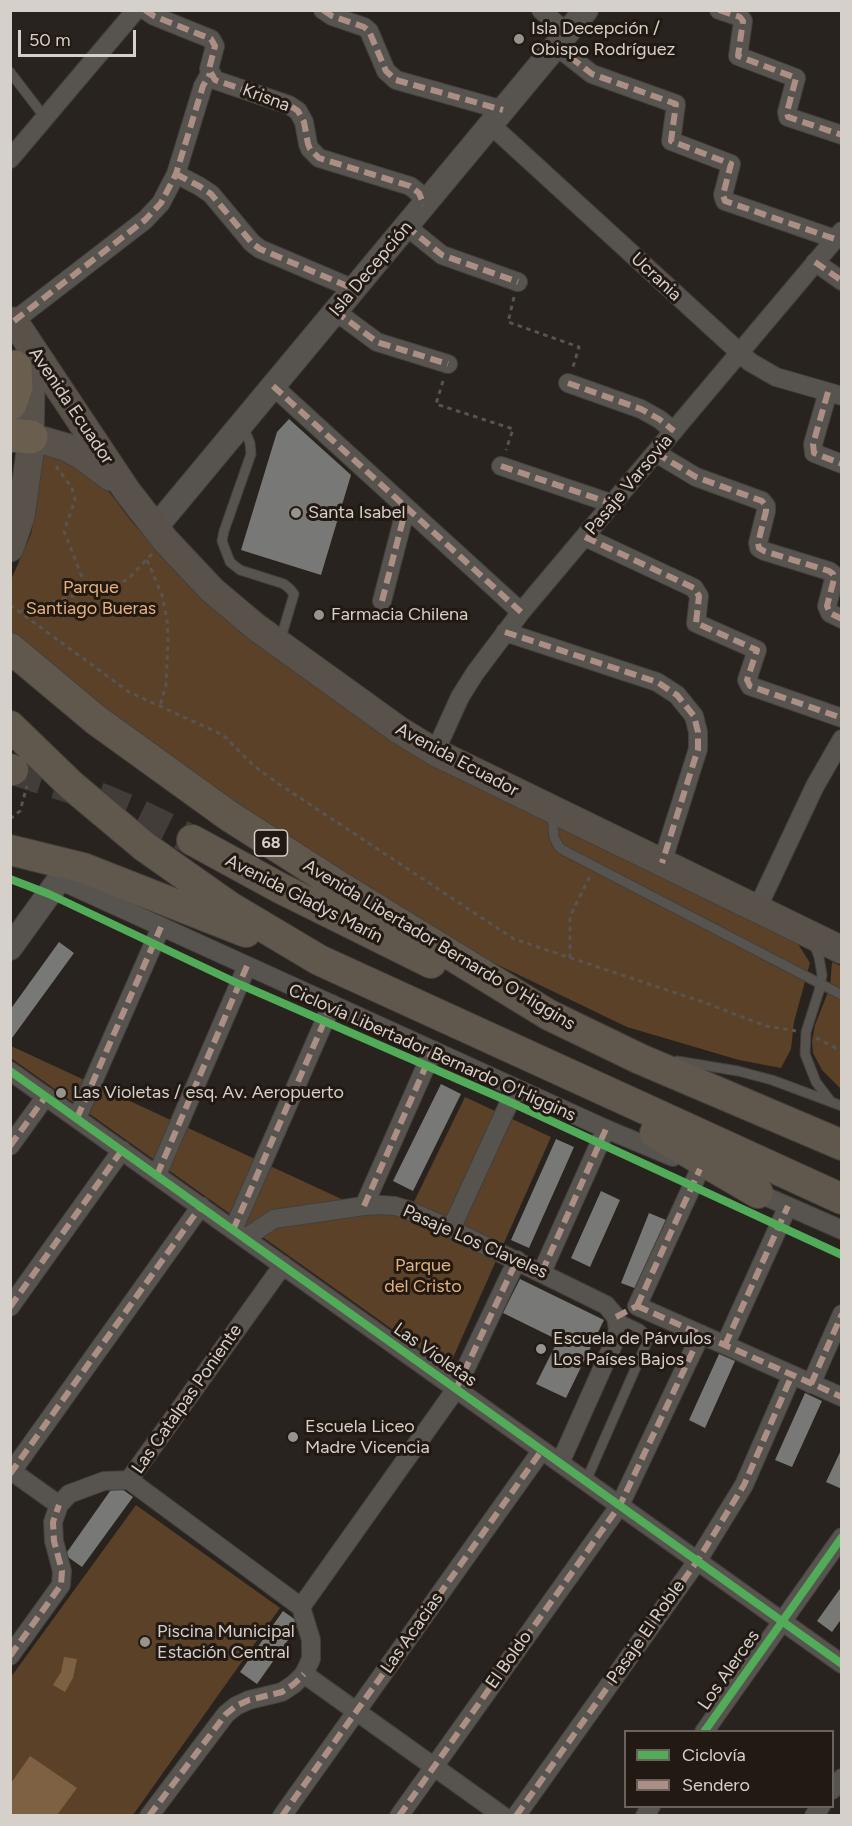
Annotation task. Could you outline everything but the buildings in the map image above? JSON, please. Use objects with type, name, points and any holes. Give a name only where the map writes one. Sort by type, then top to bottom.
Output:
[{"type":"highway","points":[[13,362],[21,422]]},
{"type":"main road","points":[[10,548],[21,516],[21,422],[30,366],[27,351],[12,319]]},
{"type":"main road","name":"Avenida Ecuador","points":[[12,319],[128,491],[160,534],[212,590],[279,644],[399,730],[435,752],[842,950]]},
{"type":"main road","name":"Avenida Ecuador","points":[[21,422],[53,442],[82,456],[128,491]]},
{"type":"main road","name":"Avenida Libertador Bernardo O'Higgins","points":[[10,648],[96,720],[229,816],[345,891],[549,1015],[640,1059],[842,1145]]},
{"type":"main road","points":[[10,715],[20,763]]},
{"type":"main road","points":[[10,726],[20,763],[108,816],[179,871],[239,912],[319,960]]},
{"type":"main road","name":"Avenida Gladys Marín","points":[[192,840],[367,932],[489,990],[549,1015]]},
{"type":"main road","points":[[10,850],[83,868],[319,960],[842,1198]]},
{"type":"main road","points":[[10,859],[59,880]]},
{"type":"main road","points":[[505,1046],[580,1094],[674,1143],[758,1192]]},
{"type":"street","points":[[10,159],[136,10]]},
{"type":"street","points":[[12,319],[145,220],[161,203],[176,174],[203,86],[210,74],[209,65],[215,46],[211,39],[154,16],[145,10]]},
{"type":"street","points":[[323,10],[332,16],[364,27],[369,32],[386,71],[396,80],[497,117]]},
{"type":"street","points":[[541,10],[562,40],[592,74],[676,104],[671,141],[731,164],[723,195],[725,201],[838,235]]},
{"type":"street","name":"Isla Decepción","points":[[160,534],[242,424],[586,10]]},
{"type":"street","points":[[719,10],[740,17],[743,21],[738,56],[796,78],[787,112],[788,117],[842,135]]},
{"type":"street","name":"Krisna","points":[[210,74],[218,81],[294,107],[302,116],[310,149],[319,158],[410,186],[419,194],[424,205]]},
{"type":"street","name":"Ucrania","points":[[497,117],[739,353],[776,377],[835,394]]},
{"type":"street","points":[[176,174],[211,194],[241,232],[260,249],[354,289]]},
{"type":"street","points":[[406,226],[442,255],[518,282]]},
{"type":"street","name":"Pasaje Varsovia","points":[[435,752],[460,697],[505,632],[838,235]]},
{"type":"street","points":[[815,262],[842,281]]},
{"type":"street","points":[[336,311],[376,342],[448,364]]},
{"type":"street","points":[[568,383],[641,409],[659,418],[674,431]]},
{"type":"street","points":[[273,386],[521,612]]},
{"type":"street","points":[[835,394],[813,444],[814,453],[842,464]]},
{"type":"street","points":[[656,453],[696,477],[762,501],[766,506],[766,511],[758,543],[759,548],[830,571],[834,579],[827,606],[830,613],[842,619]]},
{"type":"street","points":[[501,466],[613,504]]},
{"type":"street","points":[[382,601],[406,508]]},
{"type":"street","points":[[585,537],[694,588],[699,596],[696,622],[757,650],[747,680],[750,686],[842,718]]},
{"type":"street","points":[[505,632],[657,682],[677,695],[694,716],[698,732],[698,749],[662,863]]},
{"type":"street","points":[[757,909],[815,786],[842,739]]},
{"type":"street","points":[[10,948],[59,880],[606,1129],[758,1192],[842,1230]]},
{"type":"street","points":[[77,1118],[161,927]]},
{"type":"street","points":[[157,1175],[247,966]]},
{"type":"street","points":[[239,1234],[332,1004]]},
{"type":"street","points":[[364,1206],[432,1050]]},
{"type":"street","name":"Las Violetas","points":[[10,1071],[842,1664]]},
{"type":"street","points":[[452,1228],[516,1088]]},
{"type":"street","points":[[10,1146],[46,1096]]},
{"type":"street","points":[[542,1272],[606,1129]]},
{"type":"street","points":[[10,1307],[122,1150]]},
{"type":"street","points":[[560,1463],[616,1338],[618,1330],[615,1317],[637,1306],[700,1169]]},
{"type":"street","points":[[10,1656],[61,1585],[62,1571],[54,1541],[53,1522],[59,1505],[11,1472],[201,1206]]},
{"type":"street","name":"Pasaje Los Claveles","points":[[239,1234],[274,1219],[364,1206],[395,1206],[452,1228],[599,1300],[615,1317]]},
{"type":"street","points":[[725,1345],[788,1206]]},
{"type":"street","points":[[300,1607],[456,1389],[517,1260]]},
{"type":"street","name":"Las Catalpas Poniente","points":[[59,1505],[69,1494],[104,1481],[129,1480],[283,1265]]},
{"type":"street","points":[[637,1306],[842,1397]]},
{"type":"street","points":[[811,1384],[842,1314]]},
{"type":"street","name":"El Boldo","points":[[399,1815],[620,1505],[701,1334]]},
{"type":"street","name":"Pasaje El Roble","points":[[516,1815],[698,1560],[744,1485],[792,1375]]},
{"type":"street","name":"Las Acacias","points":[[282,1815],[542,1450]]},
{"type":"street","points":[[129,1480],[300,1607],[311,1640],[311,1659],[304,1674],[282,1692],[249,1700],[226,1714],[149,1815]]},
{"type":"street","name":"Los Alerces","points":[[705,1730],[842,1537]]},
{"type":"street","points":[[304,1674],[503,1815]]},
{"type":"lane","points":[[10,72],[46,118]]},
{"type":"lane","points":[[242,424],[250,443],[251,454],[222,542],[230,562],[240,570],[284,584],[294,594],[279,644]]},
{"type":"lane","points":[[552,810],[554,837],[559,847],[842,995]]},
{"type":"lane","points":[[808,933],[819,957],[821,984],[806,1032],[805,1054],[816,1082],[831,1101]]},
{"type":"lane","points":[[640,1059],[672,1061],[738,1071],[772,1080],[842,1106]]},
{"type":"lane","points":[[586,1481],[647,1342],[640,1329],[615,1317]]},
{"type":"path","points":[[518,282],[508,322],[579,347],[568,383]]},
{"type":"path","points":[[448,364],[436,404],[513,429],[501,466]]},
{"type":"path","points":[[56,465],[72,489],[75,500],[64,531],[88,592]]},
{"type":"path","points":[[19,612],[127,580],[147,560],[160,534]]},
{"type":"path","points":[[147,560],[162,595],[167,620],[166,685],[160,706]]},
{"type":"path","points":[[10,604],[129,692],[223,735],[254,765],[279,784],[514,939],[703,1002],[766,1026],[806,1032],[842,1051]]},
{"type":"path","points":[[570,958],[570,916],[596,867]]},
{"type":"green space","name":"Parque Santiago Bueras","points":[[41,454],[62,456],[107,489],[132,522],[179,575],[248,636],[798,944],[810,963],[794,1022],[791,1049],[781,1068],[739,1060],[627,1027],[442,938],[215,797],[12,635],[10,632],[10,582],[31,534],[37,506]]},
{"type":"green space","points":[[832,962],[841,966],[841,1089],[822,1070],[813,1053],[812,1041],[815,1025],[830,987]]},
{"type":"green space","name":"Parque del Cristo","points":[[11,1046],[348,1202],[407,1216],[465,1097],[551,1137],[448,1369],[11,1058]]},
{"type":"green space","name":"Piscina Municipal Estación Central","points":[[136,1505],[280,1608],[133,1815],[11,1816],[11,1677]]},
{"type":"shaded area","points":[[64,1657],[77,1659],[73,1678],[65,1692],[53,1685],[61,1672]]},
{"type":"shaded area","points":[[30,1756],[77,1788],[57,1815],[11,1815],[11,1783]]},
{"type":"tunnel","points":[[13,770],[101,798],[192,840]]},
{"type":"marked path","points":[[145,10],[154,16],[211,39],[215,46],[209,69],[215,80],[289,105],[298,111],[304,122],[310,149],[319,158],[410,186],[419,193],[424,205]]},
{"type":"marked path","points":[[323,10],[369,31],[386,71],[396,80],[503,110]]},
{"type":"marked path","points":[[719,10],[740,17],[743,21],[738,56],[796,78],[787,112],[788,117],[842,135]]},
{"type":"marked path","points":[[556,46],[592,74],[676,104],[671,141],[731,164],[723,195],[725,201],[835,239]]},
{"type":"marked path","points":[[14,321],[145,220],[161,203],[176,174],[203,86],[210,74]]},
{"type":"marked path","points":[[176,174],[211,194],[252,243],[260,249],[354,289]]},
{"type":"marked path","points":[[406,226],[442,255],[518,282]]},
{"type":"marked path","points":[[815,262],[842,281]]},
{"type":"marked path","points":[[335,311],[377,342],[448,364]]},
{"type":"marked path","points":[[568,383],[641,409],[674,431]]},
{"type":"marked path","points":[[273,386],[521,612]]},
{"type":"marked path","points":[[828,392],[813,444],[814,453],[842,464]]},
{"type":"marked path","points":[[656,453],[696,477],[762,501],[766,506],[766,511],[758,543],[759,548],[833,574],[834,579],[827,606],[830,613],[842,619]]},
{"type":"marked path","points":[[501,466],[613,504]]},
{"type":"marked path","points":[[382,601],[406,508]]},
{"type":"marked path","points":[[585,537],[694,588],[699,596],[696,623],[757,650],[747,680],[750,686],[842,718]]},
{"type":"marked path","points":[[505,632],[657,682],[677,695],[694,716],[698,732],[698,749],[662,863]]},
{"type":"marked path","points":[[77,1118],[161,927]]},
{"type":"marked path","points":[[157,1175],[247,966]]},
{"type":"marked path","points":[[233,1230],[332,1004]]},
{"type":"marked path","points":[[364,1206],[433,1050]]},
{"type":"marked path","points":[[10,1146],[46,1096]]},
{"type":"marked path","points":[[542,1272],[606,1129]]},
{"type":"marked path","points":[[10,1307],[122,1150]]},
{"type":"marked path","points":[[637,1306],[700,1169]]},
{"type":"marked path","points":[[10,1474],[201,1206]]},
{"type":"marked path","points":[[725,1345],[788,1206]]},
{"type":"marked path","points":[[456,1389],[517,1260]]},
{"type":"marked path","points":[[637,1306],[842,1397]]},
{"type":"marked path","points":[[616,1317],[637,1306]]},
{"type":"marked path","points":[[811,1384],[842,1314]]},
{"type":"marked path","points":[[399,1816],[620,1505],[701,1334]]},
{"type":"marked path","points":[[516,1816],[698,1560],[744,1485],[792,1375]]},
{"type":"marked path","points":[[282,1816],[542,1450]]},
{"type":"marked path","points":[[10,1656],[61,1585],[62,1571],[54,1541],[53,1522],[59,1505]]},
{"type":"marked path","points":[[149,1816],[226,1714],[249,1700],[282,1692],[304,1674]]},
{"type":"cycle path","name":"Ciclovía Libertador Bernardo O'Higgins","points":[[10,879],[49,894],[239,984],[510,1102],[842,1255]]},
{"type":"cycle path","points":[[10,1071],[842,1664]]},
{"type":"cycle path","points":[[705,1730],[842,1537]]},
{"type":"place","name":"Isla Decepción / Obispo Rodríguez","points":[[519,39]]},
{"type":"place","name":"Santa Isabel","points":[[296,513]]},
{"type":"place","name":"Farmacia Chilena","points":[[319,615]]},
{"type":"place","name":"Las Violetas / esq. Av. Aeropuerto","points":[[61,1093]]},
{"type":"place","name":"Escuela de Párvulos Los Países Bajos","points":[[541,1349]]},
{"type":"place","name":"Escuela Liceo Madre Vicencia","points":[[293,1437]]},
{"type":"place","name":"Piscina Municipal Estación Central","points":[[145,1642]]}]
